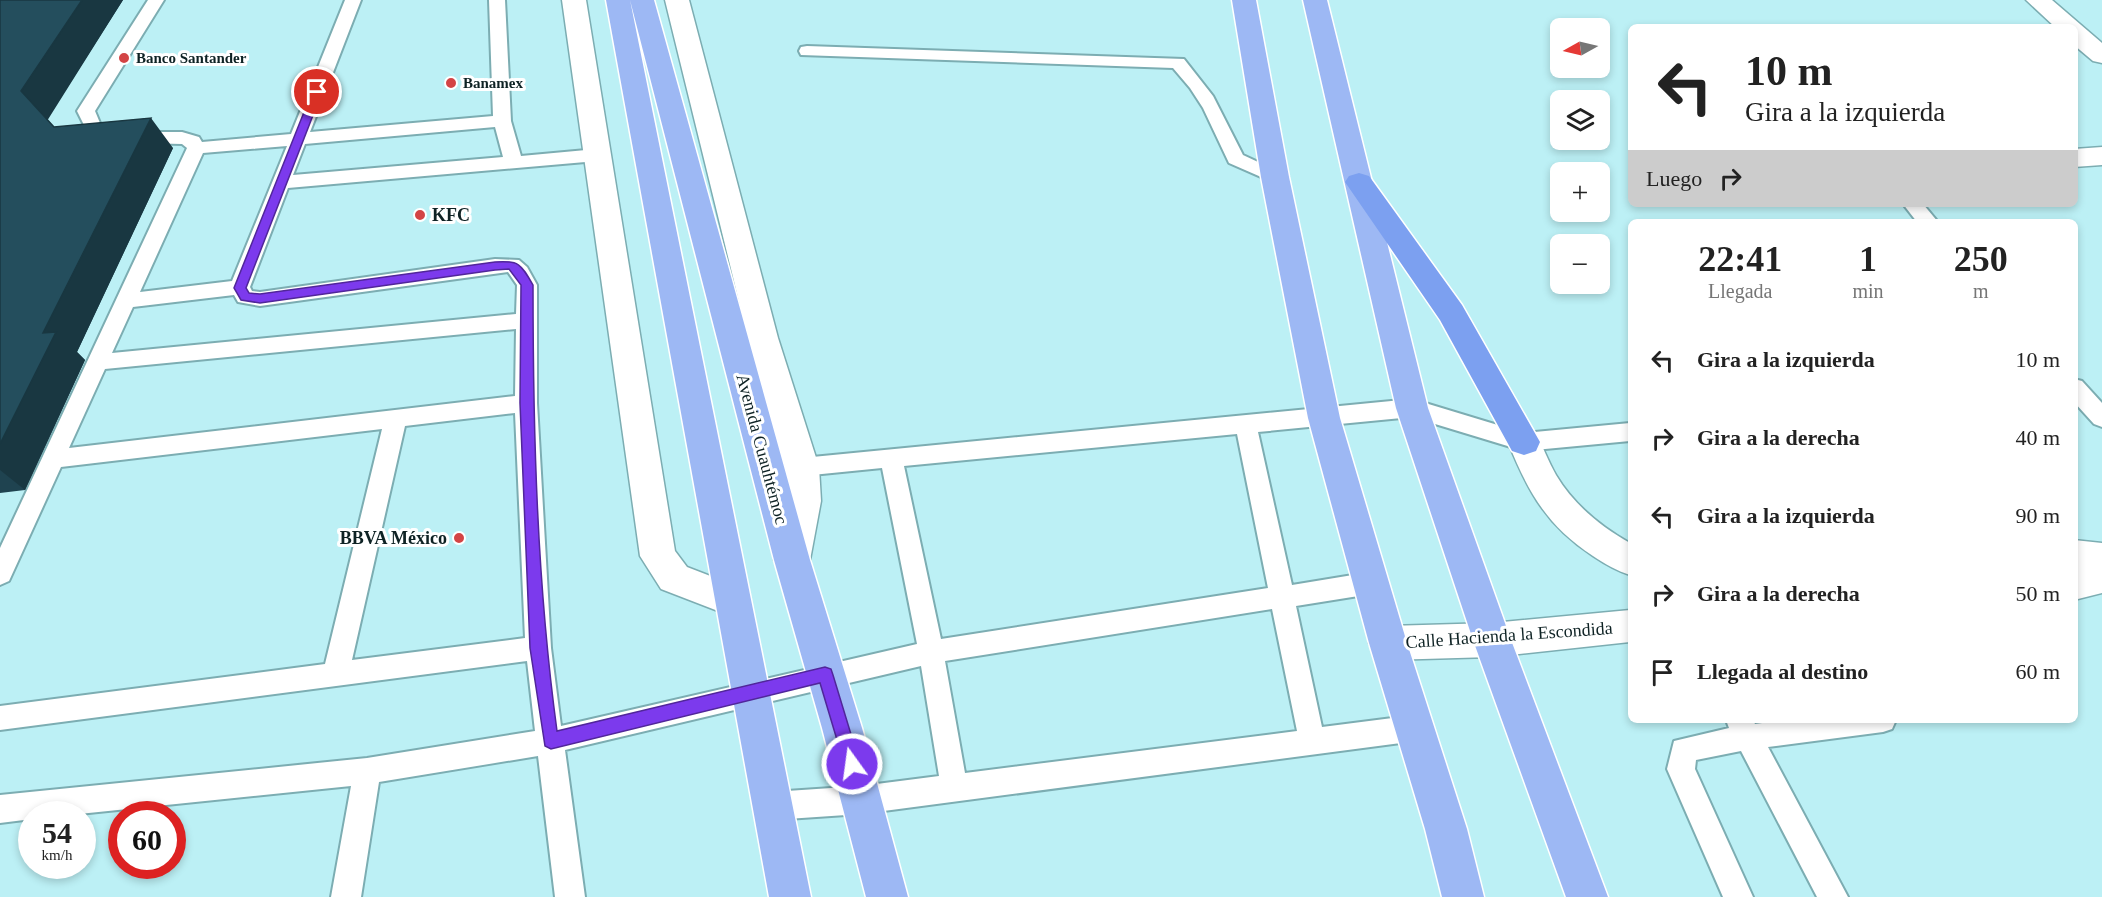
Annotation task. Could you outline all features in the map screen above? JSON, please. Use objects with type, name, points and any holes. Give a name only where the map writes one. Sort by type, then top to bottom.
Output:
[{"type":"highway","points":[[1359,182],[1451,313],[1524,442]]},
{"type":"main road","points":[[618,0],[749,694],[790,897]]},
{"type":"main road","name":"Avenida Cuauhtémoc","points":[[642,0],[792,560],[842,728],[887,897]]},
{"type":"main road","points":[[1244,0],[1275,177],[1324,418],[1388,643],[1446,829],[1463,897]]},
{"type":"main road","points":[[1315,0],[1412,408],[1492,640],[1587,897]]},
{"type":"street","points":[[574,0],[658,556],[674,578],[732,600]]},
{"type":"street","points":[[677,0],[757,315],[802,467],[804,501],[792,560]]},
{"type":"street","points":[[2038,0],[2066,24]]},
{"type":"street","points":[[2078,35],[2102,56]]},
{"type":"street","points":[[2078,158],[2102,156]]},
{"type":"street","points":[[1524,442],[1538,475],[1561,512],[1595,541],[1628,559]]},
{"type":"street","points":[[2078,555],[2102,558]]},
{"type":"street","points":[[2078,583],[2102,577]]},
{"type":"street","name":"Calle Hacienda la Escondida","points":[[1388,643],[1492,640],[1628,626]]},
{"type":"lane","points":[[0,574],[196,148],[193,141],[182,138],[107,138],[98,132],[88,119],[86,111],[156,0]]},
{"type":"lane","points":[[240,288],[353,0]]},
{"type":"lane","points":[[496,0],[502,121],[514,162]]},
{"type":"lane","points":[[807,51],[1178,63],[1192,77],[1228,141],[1235,159],[1275,177]]},
{"type":"lane","points":[[196,148],[502,121]]},
{"type":"lane","points":[[282,182],[597,155]]},
{"type":"lane","points":[[1915,207],[1925,219]]},
{"type":"lane","points":[[240,288],[245,297],[260,299],[512,265],[520,272],[527,285],[526,403],[538,648],[570,897]]},
{"type":"lane","points":[[126,301],[240,288]]},
{"type":"lane","points":[[98,362],[526,321]]},
{"type":"lane","points":[[2078,391],[2102,418]]},
{"type":"lane","points":[[53,459],[526,403]]},
{"type":"lane","points":[[802,467],[1412,408],[1524,442],[1628,432]]},
{"type":"lane","points":[[335,676],[396,418]]},
{"type":"lane","points":[[1246,425],[1312,741]]},
{"type":"lane","points":[[891,459],[931,652],[954,787]]},
{"type":"lane","points":[[0,809],[367,771],[551,741],[931,652],[1371,583]]},
{"type":"lane","points":[[0,718],[538,648]]},
{"type":"lane","points":[[1738,897],[1681,769],[1684,750],[1744,728],[1830,723]]},
{"type":"lane","points":[[772,806],[861,800],[1416,728]]},
{"type":"lane","points":[[1744,728],[1833,897]]},
{"type":"lane","points":[[346,897],[367,771]]},
{"type":"building","points":[[0,0],[82,0],[21,91],[54,127],[151,118],[43,333],[56,332],[0,444]]},
{"type":"place","name":"Banco Santander","points":[[124,58]]},
{"type":"place","name":"Banamex","points":[[451,83]]},
{"type":"place","name":"KFC","points":[[420,215]]},
{"type":"place","name":"BBVA México","points":[[459,538]]},
{"type":"route","points":[[317,92],[240,288],[245,297],[260,299],[495,266],[512,265],[520,272],[527,285],[526,403],[538,648],[551,741],[825,675],[852,764]]}]
